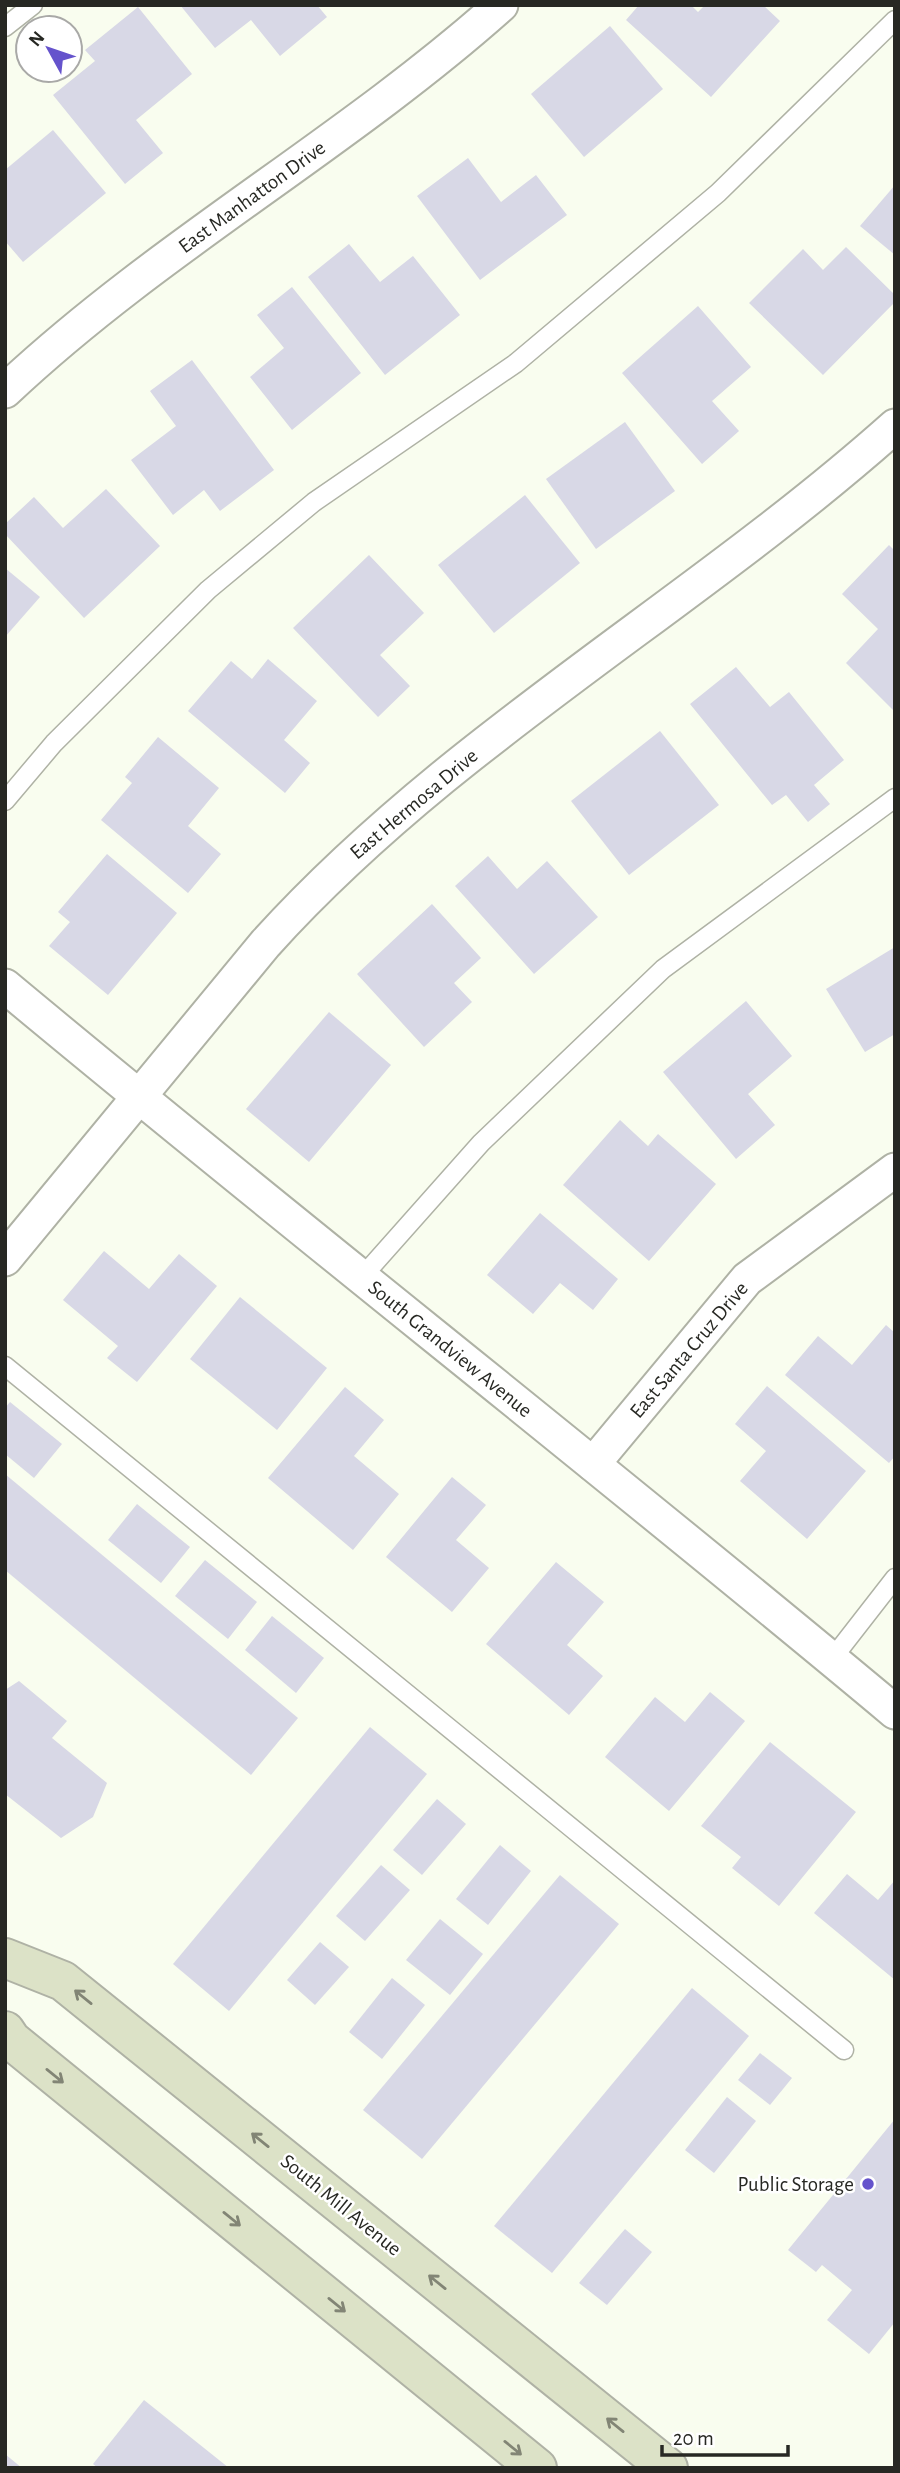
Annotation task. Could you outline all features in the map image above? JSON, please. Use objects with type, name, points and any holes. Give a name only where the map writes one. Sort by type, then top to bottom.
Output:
[{"type":"main road","name":"South Mill Avenue","points":[[5,1958],[63,1980],[668,2468]]},
{"type":"main road","points":[[5,2031],[11,2040],[537,2468]]},
{"type":"street","name":"East Manhatton Drive","points":[[5,391],[120,294],[373,107],[473,30],[501,5]]},
{"type":"street","name":"East Hermosa Drive","points":[[5,1259],[265,944],[303,902],[354,853],[462,762],[721,566],[846,469],[895,426]]},
{"type":"street","name":"South Grandview Avenue","points":[[5,986],[138,1098],[895,1712]]},
{"type":"street","name":"East Santa Cruz Drive","points":[[593,1465],[747,1279],[895,1170]]},
{"type":"lane","points":[[5,27],[33,5]]},
{"type":"lane","points":[[5,801],[54,743],[208,590],[314,502],[516,363],[718,193],[895,20]]},
{"type":"lane","points":[[362,1277],[481,1143],[663,969],[895,797]]},
{"type":"lane","points":[[5,1366],[844,2050]]},
{"type":"lane","points":[[832,1659],[895,1577]]},
{"type":"building","points":[[180,5],[317,5],[327,17],[280,56],[251,20],[215,48]]},
{"type":"building","points":[[639,5],[691,5],[698,12],[705,5],[763,5],[780,21],[711,97],[626,20]]},
{"type":"building","points":[[138,7],[192,74],[136,120],[163,153],[125,184],[53,95],[67,84],[84,84],[84,70],[95,61],[85,50]]},
{"type":"building","points":[[610,26],[663,89],[584,157],[531,94]]},
{"type":"building","points":[[53,130],[106,193],[23,262],[5,241],[5,170]]},
{"type":"building","points":[[468,158],[501,202],[536,175],[567,215],[480,280],[417,196]]},
{"type":"building","points":[[895,185],[895,255],[860,226]]},
{"type":"building","points":[[349,244],[380,282],[413,256],[460,315],[385,375],[308,277]]},
{"type":"building","points":[[846,247],[895,295],[895,302],[823,375],[749,303],[803,249],[823,270]]},
{"type":"building","points":[[292,287],[361,373],[292,430],[250,377],[284,348],[257,315]]},
{"type":"building","points":[[698,306],[751,367],[712,401],[739,431],[702,464],[622,373]]},
{"type":"building","points":[[192,360],[274,470],[220,511],[204,490],[173,515],[131,460],[176,426],[150,391]]},
{"type":"building","points":[[625,422],[675,491],[596,549],[546,479]]},
{"type":"building","points":[[106,489],[160,546],[84,618],[5,534],[5,524],[34,497],[63,528]]},
{"type":"building","points":[[525,495],[580,563],[494,633],[438,565]]},
{"type":"building","points":[[889,545],[895,551],[895,712],[846,663],[878,629],[842,594]]},
{"type":"building","points":[[369,555],[424,613],[380,655],[410,686],[378,717],[293,628]]},
{"type":"building","points":[[5,568],[40,597],[5,637]]},
{"type":"building","points":[[268,659],[317,701],[284,740],[310,763],[285,793],[188,711],[231,661],[252,679]]},
{"type":"building","points":[[736,667],[770,707],[789,692],[844,760],[814,785],[830,804],[808,822],[786,795],[772,805],[690,704]]},
{"type":"building","points":[[660,731],[719,805],[629,875],[571,801]]},
{"type":"building","points":[[158,737],[219,788],[188,826],[221,854],[188,893],[101,820],[132,783],[125,777]]},
{"type":"building","points":[[107,854],[177,913],[108,995],[49,946],[70,922],[58,912]]},
{"type":"building","points":[[488,856],[517,889],[547,861],[598,917],[534,974],[455,886]]},
{"type":"building","points":[[432,904],[481,958],[454,983],[472,1002],[424,1047],[357,974]]},
{"type":"building","points":[[895,947],[895,1034],[865,1052],[826,989]]},
{"type":"building","points":[[746,1001],[792,1056],[748,1094],[775,1125],[736,1159],[663,1072]]},
{"type":"building","points":[[329,1012],[391,1065],[309,1162],[246,1109]]},
{"type":"building","points":[[620,1120],[648,1146],[658,1134],[716,1184],[649,1261],[563,1185]]},
{"type":"building","points":[[540,1213],[618,1279],[593,1310],[560,1283],[533,1314],[487,1275]]},
{"type":"building","points":[[104,1251],[149,1289],[179,1254],[217,1286],[137,1382],[107,1358],[118,1346],[63,1300]]},
{"type":"building","points":[[240,1297],[327,1368],[277,1430],[190,1359]]},
{"type":"building","points":[[886,1325],[895,1333],[895,1456],[889,1463],[785,1375],[818,1336],[852,1365]]},
{"type":"building","points":[[767,1386],[866,1471],[807,1539],[740,1481],[766,1451],[735,1424]]},
{"type":"building","points":[[345,1387],[384,1420],[354,1456],[399,1494],[353,1550],[268,1478]]},
{"type":"building","points":[[10,1402],[62,1444],[34,1478],[5,1454],[5,1408]]},
{"type":"building","points":[[5,1474],[298,1718],[251,1775],[5,1570]]},
{"type":"building","points":[[452,1477],[486,1505],[456,1540],[489,1568],[452,1612],[386,1557]]},
{"type":"building","points":[[137,1504],[190,1547],[161,1583],[108,1540]]},
{"type":"building","points":[[205,1560],[257,1602],[228,1639],[175,1596]]},
{"type":"building","points":[[556,1562],[604,1602],[567,1645],[603,1676],[569,1715],[486,1644]]},
{"type":"building","points":[[272,1616],[324,1658],[296,1693],[245,1650]]},
{"type":"building","points":[[19,1681],[67,1721],[52,1738],[107,1783],[93,1817],[61,1838],[5,1794],[5,1690]]},
{"type":"building","points":[[710,1692],[745,1721],[669,1811],[605,1757],[655,1697],[685,1722]]},
{"type":"building","points":[[370,1727],[427,1774],[229,2011],[173,1964]]},
{"type":"building","points":[[770,1742],[856,1812],[779,1906],[732,1868],[741,1857],[701,1826]]},
{"type":"building","points":[[437,1799],[466,1824],[422,1875],[393,1850]]},
{"type":"building","points":[[500,1845],[531,1871],[488,1925],[456,1899]]},
{"type":"building","points":[[381,1865],[410,1890],[365,1941],[336,1916]]},
{"type":"building","points":[[847,1874],[878,1900],[895,1880],[895,1980],[814,1913]]},
{"type":"building","points":[[560,1875],[619,1924],[422,2159],[363,2110]]},
{"type":"building","points":[[440,1919],[483,1954],[450,1995],[406,1960]]},
{"type":"building","points":[[320,1942],[349,1967],[315,2005],[287,1980]]},
{"type":"building","points":[[392,1978],[425,2005],[382,2059],[349,2032]]},
{"type":"building","points":[[692,1988],[749,2036],[552,2273],[494,2226]]},
{"type":"building","points":[[760,2053],[792,2078],[770,2105],[738,2080]]},
{"type":"building","points":[[727,2097],[756,2121],[714,2173],[685,2150]]},
{"type":"building","name":"Public Storage","points":[[895,2119],[895,2322],[869,2354],[827,2320],[852,2290],[822,2265],[816,2272],[788,2250]]},
{"type":"building","points":[[625,2229],[652,2252],[607,2305],[579,2283]]},
{"type":"building","points":[[144,2400],[229,2468],[98,2468],[93,2464]]},
{"type":"building","points":[[5,2454],[22,2468],[5,2468]]},
{"type":"place","name":"Public Storage","points":[[868,2184]]}]
